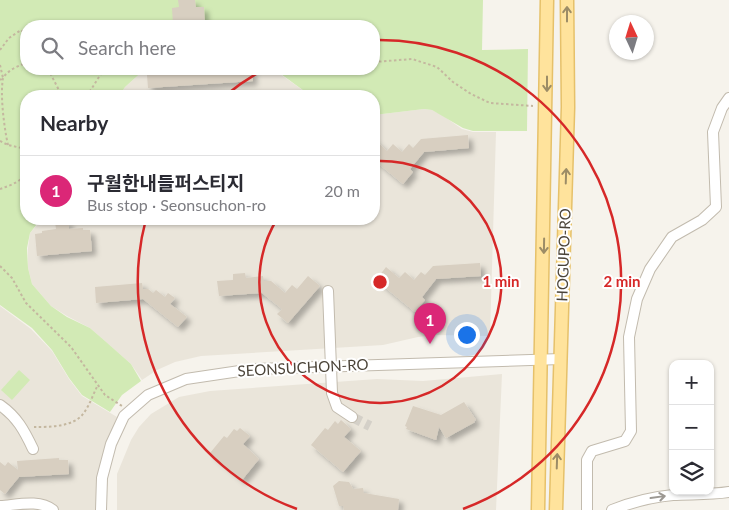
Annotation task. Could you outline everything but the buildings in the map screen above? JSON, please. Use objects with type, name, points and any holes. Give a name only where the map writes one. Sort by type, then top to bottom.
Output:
[{"type":"main road","name":"HOGUPO-RO","points":[[538,510],[547,0]]},
{"type":"main road","name":"HOGUPO-RO","points":[[556,510],[568,107],[567,0]]},
{"type":"street","points":[[587,510],[587,460],[592,451],[624,441],[631,431],[629,337],[637,299],[650,269],[672,237],[702,220],[716,207],[713,132],[722,108],[729,98]]},
{"type":"street","points":[[328,291],[333,399],[337,407],[352,417]]},
{"type":"street","name":"SEONSUCHON-RO","points":[[101,510],[102,478],[111,444],[124,416],[148,395],[186,379],[253,369],[561,359]]},
{"type":"street","points":[[0,405],[12,413],[22,426],[33,449]]},
{"type":"street","points":[[612,510],[647,499],[673,495],[729,492]]},
{"type":"street","points":[[0,506],[39,504],[48,506],[53,510]]},
{"type":"path","points":[[0,50],[9,38],[20,31]]},
{"type":"path","points":[[380,62],[412,59],[437,67],[453,82],[490,103],[516,106],[546,106]]},
{"type":"path","points":[[0,65],[3,78],[0,88],[1,112],[8,145]]},
{"type":"path","points":[[0,80],[8,72],[20,66]]},
{"type":"path","points":[[51,75],[59,90]]},
{"type":"path","points":[[91,90],[100,75]]},
{"type":"path","points":[[0,141],[20,148]]},
{"type":"path","points":[[0,188],[20,180]]},
{"type":"path","points":[[0,266],[12,278],[26,303],[71,347],[105,395],[130,411]]},
{"type":"path","points":[[22,426],[53,426],[76,420],[82,416],[98,385]]},
{"type":"shaded area","points":[[138,75],[281,75],[303,90],[123,90]]},
{"type":"shaded area","points":[[424,109],[432,110],[462,129],[473,132],[496,132],[490,336],[436,335],[383,345],[201,356],[175,362],[157,370],[142,380],[131,364],[90,328],[51,306],[32,284],[28,268],[28,248],[30,233],[37,225],[380,225],[380,114]]},
{"type":"shaded area","points":[[0,306],[31,329],[52,351],[82,396],[117,417],[108,442],[98,510],[0,510]]},
{"type":"shaded area","points":[[502,374],[496,510],[117,510],[117,474],[131,440],[139,427],[151,414],[179,397],[210,391],[377,379],[423,381]]},
{"type":"green space","points":[[0,0],[483,0],[482,50],[528,49],[527,131],[473,131],[463,128],[432,110],[424,109],[380,114],[380,90],[303,90],[282,75],[380,75],[380,20],[20,20],[20,75],[138,75],[123,90],[20,90],[20,225],[36,225],[30,233],[27,248],[28,268],[32,284],[51,306],[67,317],[90,328],[131,364],[141,381],[122,395],[110,412],[82,395],[52,350],[32,328],[0,305]]},
{"type":"green space","points":[[19,370],[30,380],[12,400],[1,390]]},
{"type":"tunnel","points":[[352,417],[370,426]]},
{"type":"place","name":"구월한내들퍼스티지","points":[[430,344]]}]
